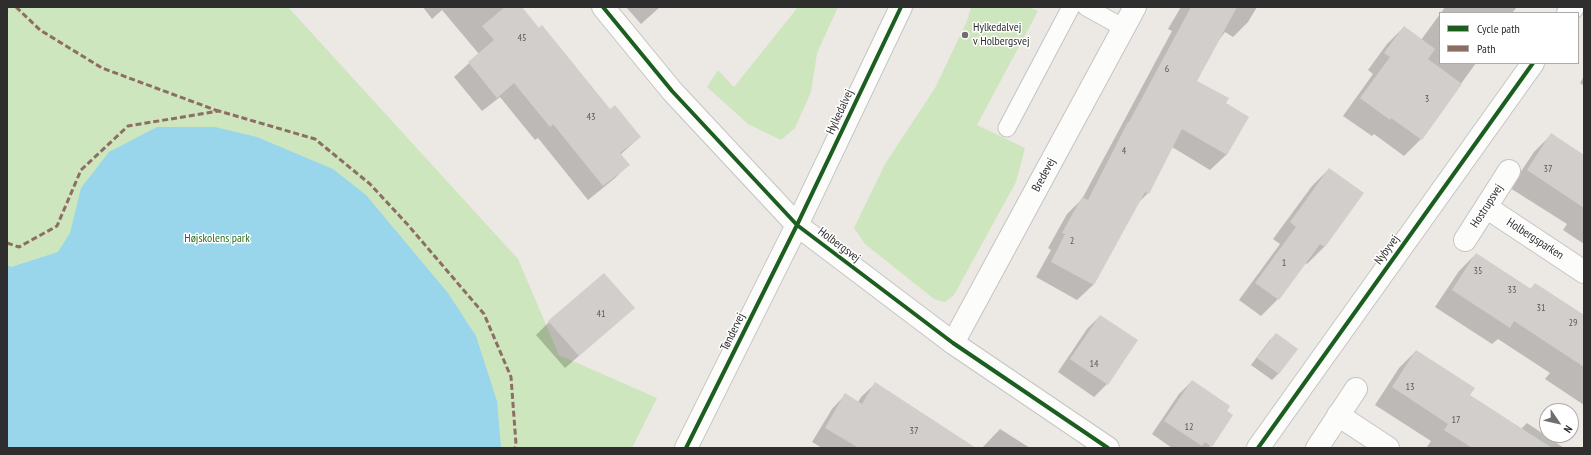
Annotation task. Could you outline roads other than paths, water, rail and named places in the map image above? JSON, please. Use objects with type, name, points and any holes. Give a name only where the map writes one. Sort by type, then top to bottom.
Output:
[{"type":"street","name":"Holbergsvej","points":[[603,7],[672,91],[797,225],[953,343],[1108,448]]},
{"type":"street","name":"Hylkedalvej","points":[[797,225],[901,7]]},
{"type":"street","name":"Bredevej","points":[[953,343],[1135,7]]},
{"type":"street","name":"Nybyvej","points":[[1258,448],[1532,64]]},
{"type":"street","name":"Hostrupsvej","points":[[1465,240],[1509,171]]},
{"type":"street","name":"Holbergsparken","points":[[1486,207],[1584,272]]},
{"type":"street","name":"Tøndervej","points":[[686,448],[797,225]]},
{"type":"street","points":[[1317,448],[1356,389]]},
{"type":"street","points":[[1338,415],[1388,448]]},
{"type":"lane","points":[[1007,128],[1071,7]]},
{"type":"lane","points":[[1086,7],[1124,28]]},
{"type":"water","points":[[157,127],[215,127],[257,137],[333,169],[366,195],[448,293],[476,336],[497,401],[501,448],[7,448],[7,265],[11,267],[58,252],[70,233],[81,188],[109,152]]},
{"type":"place","name":"Hylkedalvej v Holbergsvej","points":[[965,35]]},
{"type":"park label","name":"Højskolens park","points":[[217,239]]}]
